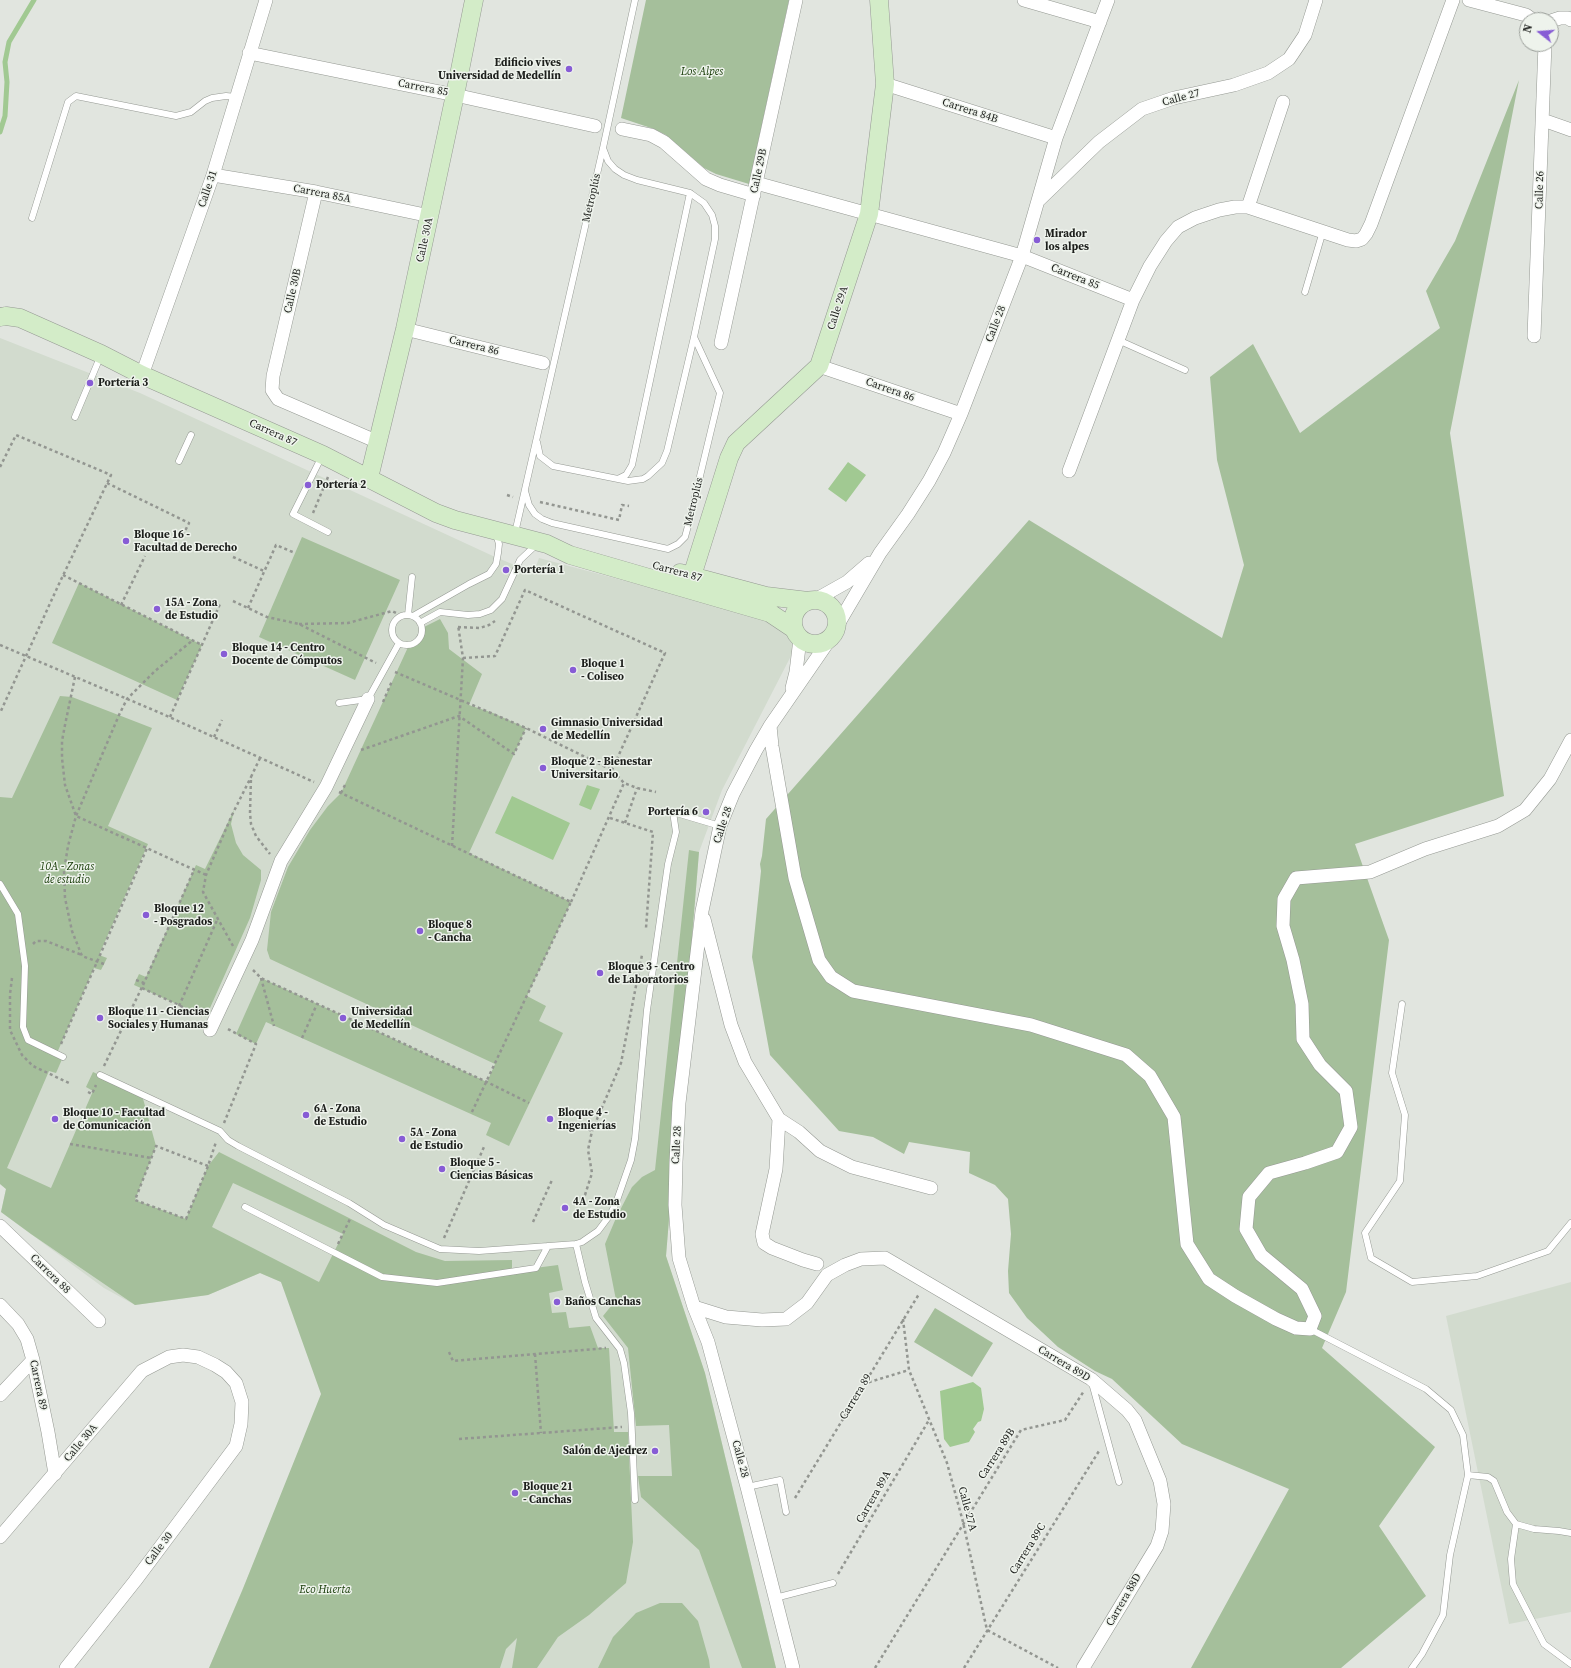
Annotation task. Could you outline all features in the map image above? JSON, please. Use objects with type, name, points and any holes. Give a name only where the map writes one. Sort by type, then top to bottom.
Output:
[{"type":"street","name":"Calle 31","points":[[142,375],[213,175],[266,0]]},
{"type":"street","name":"Calle 30A","points":[[369,478],[405,329],[430,216],[456,95],[474,0]]},
{"type":"street","name":"Calle 29B","points":[[721,342],[796,0]]},
{"type":"street","name":"Calle 29A","points":[[692,576],[729,458],[736,443],[819,366],[869,214],[885,84],[879,0]]},
{"type":"street","points":[[1024,0],[1100,22]]},
{"type":"street","name":"Calle 28","points":[[793,1668],[708,1342],[694,1307],[679,1258],[675,1205],[679,1103],[702,911],[720,826],[733,794],[770,726],[834,633],[880,553],[908,514],[944,453],[961,414],[1022,256],[1056,138],[1108,0]]},
{"type":"street","name":"Calle 27","points":[[1037,202],[1099,142],[1142,109],[1174,98],[1234,85],[1268,73],[1289,59],[1304,35],[1316,0]]},
{"type":"street","points":[[1070,471],[1133,300],[1150,266],[1166,241],[1178,227],[1195,218],[1219,210],[1235,207],[1248,207],[1323,232],[1356,241],[1362,239],[1366,234],[1453,0]]},
{"type":"street","points":[[1469,0],[1509,5],[1521,12]]},
{"type":"street","points":[[1559,18],[1568,18],[1571,20]]},
{"type":"street","name":"Calle 26","points":[[1534,336],[1545,52]]},
{"type":"street","name":"Carrera 85","points":[[249,53],[456,95],[595,126]]},
{"type":"street","name":"Carrera 84B","points":[[885,84],[1056,138]]},
{"type":"street","points":[[1248,207],[1283,102]]},
{"type":"street","points":[[1543,120],[1571,130]]},
{"type":"street","name":"Carrera 85","points":[[622,129],[651,135],[664,142],[706,179],[720,185],[755,189],[869,214],[1022,256],[1133,300]]},
{"type":"street","name":"Carrera 85A","points":[[213,175],[316,192],[430,216]]},
{"type":"street","name":"Calle 30B","points":[[316,192],[273,376],[272,390],[278,400],[378,442]]},
{"type":"street","name":"Carrera 87","points":[[0,317],[20,318],[101,354],[142,375],[329,458],[436,513],[455,520],[544,543],[570,555],[770,613],[797,634]]},
{"type":"street","name":"Carrera 86","points":[[405,329],[543,363]]},
{"type":"street","name":"Carrera 86","points":[[819,366],[961,414]]},
{"type":"street","name":"Carrera 87","points":[[544,543],[572,544],[766,596],[811,601]]},
{"type":"street","points":[[788,699],[794,682],[797,634],[793,622],[797,610],[847,582],[880,553]]},
{"type":"street","points":[[797,634],[806,643],[818,644],[834,633],[837,620],[832,608],[827,604],[811,601]]},
{"type":"street","points":[[210,1030],[281,861],[326,787],[368,699]]},
{"type":"street","points":[[770,726],[772,746],[796,878],[819,960],[831,977],[853,991],[1031,1025],[1126,1055],[1150,1076],[1174,1116],[1187,1244],[1209,1279],[1235,1296],[1276,1319],[1296,1328],[1310,1329],[1316,1316],[1302,1289],[1261,1255],[1246,1229],[1249,1197],[1269,1173],[1306,1163],[1337,1152],[1351,1127],[1346,1091],[1320,1065],[1303,1039],[1302,1004],[1283,926],[1284,898],[1296,878],[1370,872],[1425,849],[1498,826],[1525,810],[1550,779],[1571,740]]},
{"type":"street","points":[[702,911],[731,1025],[745,1062],[779,1118],[799,1132],[820,1151],[852,1167],[931,1188]]},
{"type":"street","points":[[779,1118],[776,1169],[762,1234],[764,1243],[778,1251],[817,1264]]},
{"type":"street","name":"Carrera 88","points":[[0,1226],[99,1321]]},
{"type":"street","name":"Carrera 89D","points":[[694,1307],[726,1317],[762,1320],[786,1319],[807,1304],[827,1275],[845,1265],[861,1259],[885,1258],[1091,1379],[1127,1410],[1135,1420],[1160,1481],[1164,1504],[1162,1531]]},
{"type":"street","name":"Carrera 89","points":[[0,1305],[18,1324],[27,1338],[33,1360],[55,1474]]},
{"type":"street","name":"Calle 30","points":[[66,1668],[135,1581],[236,1446],[241,1424],[242,1402],[236,1383],[226,1372],[198,1357],[183,1355],[169,1357]]},
{"type":"street","name":"Calle 30A","points":[[0,1537],[142,1371],[169,1357]]},
{"type":"street","points":[[0,1395],[33,1360]]},
{"type":"street","name":"Carrera 88D","points":[[1084,1668],[1157,1546],[1162,1531]]},
{"type":"lane","name":"Metroplús","points":[[514,535],[603,148],[635,0]]},
{"type":"lane","points":[[32,218],[68,102],[76,96],[176,116],[190,112],[205,101],[212,98],[226,96],[236,97]]},
{"type":"lane","name":"Metroplús","points":[[537,435],[540,456],[553,466],[628,481],[642,479],[657,470],[668,451],[715,239],[716,226],[712,215],[704,203],[690,193],[637,180],[624,175],[615,169],[608,161],[603,148]]},
{"type":"lane","points":[[618,479],[626,475],[632,465],[690,193]]},
{"type":"lane","points":[[1305,292],[1323,232]]},
{"type":"lane","name":"Metroplús","points":[[524,490],[529,505],[535,514],[552,523],[668,549],[678,544],[685,537],[720,393],[694,337]]},
{"type":"lane","points":[[1118,340],[1185,370]]},
{"type":"lane","points":[[75,416],[101,354]]},
{"type":"lane","points":[[179,461],[191,435]]},
{"type":"lane","points":[[328,532],[294,514],[329,458]]},
{"type":"lane","points":[[412,577],[411,615],[421,625],[422,632],[417,641],[409,645],[399,643],[392,635],[392,625],[398,617],[411,615],[489,574],[496,564],[498,553],[498,544],[494,530]]},
{"type":"lane","points":[[421,625],[440,612],[468,615],[480,614],[491,610],[502,599],[520,560],[528,552],[544,543]]},
{"type":"lane","points":[[339,703],[368,699],[399,643]]},
{"type":"lane","points":[[100,1075],[220,1131],[228,1140],[238,1146],[349,1203],[384,1225],[440,1249],[479,1250],[576,1244],[591,1237],[598,1231],[610,1215],[616,1203],[631,1160],[635,1139],[647,1010],[668,864],[676,832],[673,812],[720,826]]},
{"type":"lane","points":[[0,884],[18,914],[25,966],[26,987],[23,1027],[28,1040],[63,1057]]},
{"type":"lane","points":[[1402,1004],[1392,1073],[1405,1115],[1400,1181],[1365,1233],[1371,1258],[1412,1282],[1477,1276],[1548,1251],[1571,1223]]},
{"type":"lane","points":[[245,1207],[382,1277],[437,1284],[536,1268],[548,1246]]},
{"type":"lane","points":[[576,1244],[585,1282],[596,1318],[620,1349],[624,1363],[631,1413],[635,1500]]},
{"type":"lane","points":[[1310,1329],[1426,1389],[1451,1410],[1464,1435],[1468,1474],[1450,1555],[1443,1615],[1422,1654],[1412,1668]]},
{"type":"lane","points":[[1091,1379],[1119,1482]]},
{"type":"lane","points":[[1468,1474],[1488,1477],[1494,1481],[1507,1512],[1516,1524],[1534,1529],[1559,1531],[1571,1534]]},
{"type":"lane","points":[[747,1488],[780,1480],[786,1512]]},
{"type":"lane","points":[[1516,1524],[1511,1559],[1513,1584],[1544,1644],[1568,1664],[1571,1664]]},
{"type":"lane","points":[[775,1598],[833,1583]]},
{"type":"path","points":[[0,468],[16,435],[111,475],[0,713]]},
{"type":"path","points":[[309,522],[329,458]]},
{"type":"path","points":[[107,483],[189,523],[182,537]]},
{"type":"path","points":[[556,506],[619,521],[622,505],[629,506]]},
{"type":"path","points":[[248,608],[276,545],[295,553]]},
{"type":"path","points":[[121,605],[145,556]]},
{"type":"path","points":[[233,557],[264,571]]},
{"type":"path","points":[[63,576],[202,645]]},
{"type":"path","points":[[463,658],[495,656],[525,590],[664,653],[612,770]]},
{"type":"path","points":[[233,601],[267,617],[299,624],[386,668],[526,728],[612,770],[624,783],[637,788],[656,792]]},
{"type":"path","points":[[170,717],[220,604]]},
{"type":"path","points":[[299,624],[348,622],[392,611],[421,625]]},
{"type":"path","points":[[452,846],[463,658],[456,614]]},
{"type":"path","points":[[82,956],[72,931],[65,898],[64,871],[68,846],[76,816],[119,715],[128,699],[155,671],[193,640]]},
{"type":"path","points":[[0,645],[170,717],[326,787]]},
{"type":"path","points":[[396,673],[409,645]]},
{"type":"path","points":[[75,677],[64,725],[62,758],[65,785],[76,816],[206,875]]},
{"type":"path","points":[[380,708],[393,680]]},
{"type":"path","points":[[459,716],[514,754],[526,728]]},
{"type":"path","points":[[364,743],[361,750],[459,716]]},
{"type":"path","points":[[214,737],[222,720]]},
{"type":"path","points":[[260,758],[232,815],[206,875],[203,892],[240,956],[261,978],[487,1082],[529,1103]]},
{"type":"path","points":[[252,777],[250,802],[251,824],[256,836],[268,852],[281,861]]},
{"type":"path","points":[[471,1114],[610,818],[624,783]]},
{"type":"path","points":[[625,823],[637,788]]},
{"type":"path","points":[[341,793],[571,902]]},
{"type":"path","points":[[610,818],[652,832],[646,931]]},
{"type":"path","points":[[55,1054],[147,848]]},
{"type":"path","points":[[168,864],[170,859]]},
{"type":"path","points":[[88,1092],[92,1094],[144,983],[194,870]]},
{"type":"path","points":[[180,1006],[218,918]]},
{"type":"path","points":[[23,954],[36,941],[41,940],[104,964]]},
{"type":"path","points":[[576,1203],[585,1196],[592,1173],[588,1150],[592,1131],[621,1063],[643,949]]},
{"type":"path","points":[[261,978],[274,1026]]},
{"type":"path","points":[[136,980],[144,983]]},
{"type":"path","points":[[302,1038],[318,1004]]},
{"type":"path","points":[[208,1166],[156,1146],[135,1200],[186,1219],[208,1166],[220,1131],[256,1044]]},
{"type":"path","points":[[578,1125],[592,1131]]},
{"type":"path","points":[[70,1144],[151,1158]]},
{"type":"path","points":[[444,1239],[484,1147]]},
{"type":"path","points":[[533,1222],[552,1180]]},
{"type":"path","points":[[334,1253],[350,1218]]},
{"type":"path","name":"Carrera 89","points":[[786,1512],[903,1318],[926,1283]]},
{"type":"path","name":"Calle 27A","points":[[903,1318],[909,1370],[946,1463],[963,1522],[987,1630]]},
{"type":"path","points":[[448,1352],[453,1361],[609,1348]]},
{"type":"path","points":[[535,1354],[541,1433]]},
{"type":"path","points":[[863,1384],[909,1370]]},
{"type":"path","name":"Carrera 89B","points":[[875,1668],[1020,1430],[1065,1420],[1091,1379]]},
{"type":"path","name":"Carrera 89A","points":[[833,1583],[929,1420]]},
{"type":"path","points":[[459,1439],[631,1426]]},
{"type":"path","name":"Carrera 89C","points":[[964,1668],[1107,1439]]},
{"type":"path","points":[[987,1630],[1058,1668]]},
{"type":"shaded area","name":"Universidad de Medellín","points":[[0,338],[140,393],[524,569],[534,572],[539,558],[768,619],[790,632],[793,652],[722,790],[699,852],[666,1256],[705,1373],[776,1668],[209,1668],[327,1391],[281,1282],[260,1273],[208,1295],[135,1305],[104,1288],[1,1212],[6,1189],[0,1184]]},
{"type":"shaded area","points":[[848,462],[866,475],[846,502],[828,489]]},
{"type":"shaded area","points":[[587,785],[600,789],[591,810],[579,805]]},
{"type":"shaded area","points":[[512,796],[570,823],[553,860],[495,833]]},
{"type":"shaded area","points":[[1571,1282],[1571,1612],[1509,1624],[1446,1316]]},
{"type":"shaded area","points":[[973,1382],[981,1388],[984,1409],[981,1421],[978,1422],[973,1429],[975,1432],[969,1442],[950,1447],[944,1439],[940,1391]]},
{"type":"green space","name":"Los Alpes","points":[[646,0],[789,0],[749,184],[716,174],[704,168],[666,135],[654,129],[621,118]]},
{"type":"green space","points":[[1519,80],[1450,433],[1504,796],[1355,844],[1389,940],[1346,1292],[1322,1348],[1435,1447],[1379,1526],[1426,1596],[1341,1668],[1191,1668],[1289,1489],[1182,1444],[1112,1379],[1095,1371],[1058,1347],[1027,1318],[1009,1293],[1008,1271],[1011,1234],[1008,1199],[995,1185],[969,1173],[970,1152],[909,1142],[904,1154],[873,1137],[839,1131],[770,1055],[752,957],[761,871],[760,864],[766,819],[1029,520],[1222,638],[1244,565],[1217,460],[1210,377],[1253,344],[1300,433],[1440,328],[1426,291],[1455,241]]},
{"type":"green space","points":[[302,537],[400,580],[355,680],[259,637]]},
{"type":"green space","points":[[79,583],[202,645],[177,700],[52,643]]},
{"type":"green space","points":[[440,619],[448,633],[449,649],[482,674],[469,705],[493,713],[526,728],[469,853],[571,902],[527,996],[546,1006],[539,1021],[563,1033],[509,1146],[486,1135],[491,1123],[266,1022],[256,1044],[236,1034],[261,978],[487,1082],[495,1064],[270,959],[267,950],[271,912],[288,867],[310,830],[328,806],[341,793],[409,645],[418,641],[422,628]]},
{"type":"green space","points":[[60,696],[72,697],[152,728],[108,826],[148,844],[99,955],[107,958],[101,970],[94,968],[57,1053],[63,1057],[56,1073],[49,1071],[7,1168],[51,1188],[93,1091],[86,1087],[93,1072],[142,1095],[156,1146],[135,1200],[186,1219],[208,1166],[219,1152],[416,1252],[445,1261],[512,1260],[512,1271],[558,1265],[563,1290],[549,1293],[552,1313],[566,1312],[569,1328],[590,1326],[598,1348],[609,1348],[614,1432],[628,1432],[633,1542],[626,1583],[589,1615],[558,1637],[537,1668],[512,1668],[517,1638],[506,1649],[500,1668],[209,1668],[242,1591],[321,1394],[281,1282],[260,1273],[208,1295],[135,1305],[1,1212],[6,1189],[0,1184],[0,797],[12,798]],"holes":[[[233,1183],[343,1234],[319,1282],[212,1227]]]},
{"type":"green space","points":[[234,810],[231,824],[236,843],[243,855],[261,870],[261,880],[250,918],[206,1017],[134,985],[139,974],[146,977],[196,865],[205,869]]},
{"type":"green space","points":[[689,850],[699,852],[666,1256],[705,1373],[776,1668],[742,1668],[699,1550],[641,1497],[638,1476],[672,1476],[669,1425],[636,1426],[628,1348],[603,1316],[616,1300],[605,1244],[632,1187],[642,1177],[655,1170]]},
{"type":"green space","points":[[935,1308],[993,1343],[972,1377],[914,1342]]},
{"type":"green space","points":[[660,1603],[682,1603],[698,1621],[710,1668],[598,1668],[613,1637],[636,1613]]},
{"type":"waterway","points":[[0,132],[5,116],[7,82],[5,62],[9,42],[34,0]]},
{"type":"place","name":"Edificio vives Universidad de Medellín","points":[[569,69]]},
{"type":"place","name":"Mirador los alpes","points":[[1037,240]]},
{"type":"place","name":"Portería 3","points":[[90,383]]},
{"type":"place","name":"Portería 2","points":[[308,485]]},
{"type":"place","name":"Bloque 16 - Facultad de Derecho","points":[[126,541]]},
{"type":"place","name":"Portería 1","points":[[506,570]]},
{"type":"place","name":"15A - Zona de Estudio","points":[[157,609]]},
{"type":"place","name":"Bloque 14 - Centro Docente de Cómputos","points":[[224,654]]},
{"type":"place","name":"Bloque 1 - Coliseo","points":[[573,670]]},
{"type":"place","name":"Gimnasio Universidad de Medellín","points":[[543,729]]},
{"type":"place","name":"Bloque 2 - Bienestar Universitario","points":[[543,768]]},
{"type":"place","name":"Portería 6","points":[[706,812]]},
{"type":"place","name":"Bloque 12 - Posgrados","points":[[146,915]]},
{"type":"place","name":"Bloque 8 - Cancha","points":[[420,931]]},
{"type":"place","name":"Bloque 3 - Centro de Laboratorios","points":[[600,973]]},
{"type":"place","name":"Bloque 11 - Ciencias Sociales y Humanas","points":[[100,1018]]},
{"type":"place","name":"Universidad de Medellín","points":[[343,1018]]},
{"type":"place","name":"6A - Zona de Estudio","points":[[306,1115]]},
{"type":"place","name":"Bloque 10 - Facultad de Comunicación","points":[[55,1119]]},
{"type":"place","name":"Bloque 4 - Ingenierías","points":[[550,1119]]},
{"type":"place","name":"5A - Zona de Estudio","points":[[402,1139]]},
{"type":"place","name":"Bloque 5 - Ciencias Básicas","points":[[442,1169]]},
{"type":"place","name":"4A - Zona de Estudio","points":[[565,1208]]},
{"type":"place","name":"Baños Canchas","points":[[557,1302]]},
{"type":"place","name":"Salón de Ajedrez","points":[[655,1451]]},
{"type":"place","name":"Bloque 21 - Canchas","points":[[515,1493]]},
{"type":"park label","name":"10A - Zonas de estudio","points":[[67,873]]},
{"type":"park label","name":"Eco Huerta","points":[[325,1590]]}]
